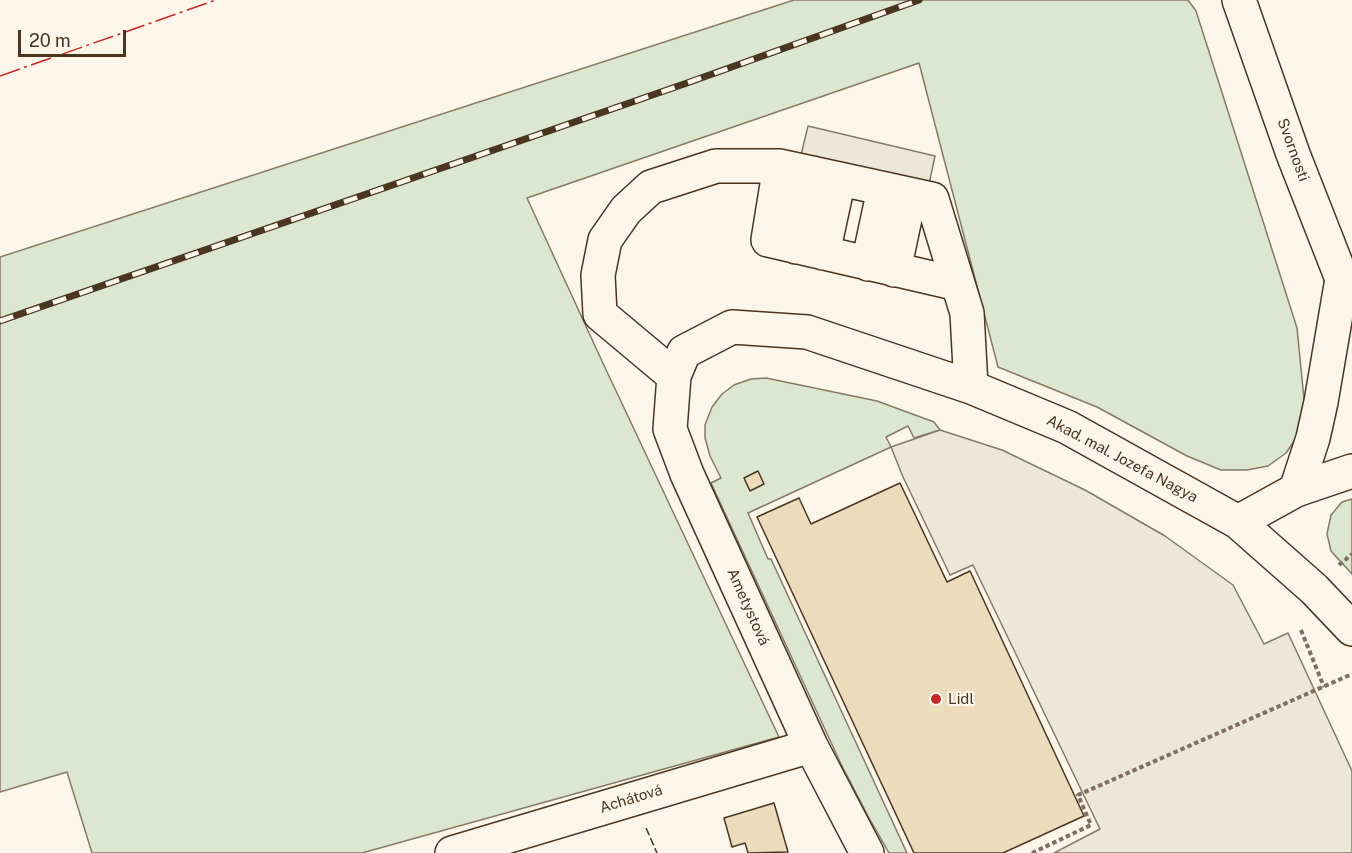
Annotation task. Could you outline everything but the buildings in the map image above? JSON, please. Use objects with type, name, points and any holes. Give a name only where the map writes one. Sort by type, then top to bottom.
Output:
[{"type":"street","name":"Svornosti","points":[[1239,0],[1293,154],[1347,289]]},
{"type":"street","points":[[679,364],[600,314],[598,275],[605,240],[626,210],[651,187],[716,166],[780,166],[932,199],[968,313],[971,387]]},
{"type":"street","points":[[780,166],[768,240],[958,284]]},
{"type":"street","points":[[809,250],[826,176]]},
{"type":"street","points":[[881,267],[897,192]]},
{"type":"street","points":[[1296,490],[1313,438],[1347,289]]},
{"type":"street","name":"Akad. mal. Jozefa Nagya","points":[[679,364],[732,327],[807,332],[971,387],[1067,427],[1238,522],[1314,589],[1352,629]]},
{"type":"street","name":"Ametystová","points":[[679,364],[670,429],[692,485],[811,746],[867,853]]},
{"type":"street","points":[[1238,522],[1296,490],[1352,471]]},
{"type":"street","name":"Achátová","points":[[452,853],[811,746]]},
{"type":"path","points":[[1298,620],[1324,687]]},
{"type":"path","points":[[1032,853],[1091,825],[1078,795],[1352,674]]},
{"type":"green space","points":[[794,0],[1188,0],[1196,11],[1297,328],[1305,409],[1301,431],[1286,453],[1268,466],[1247,470],[1221,470],[1187,456],[1097,407],[998,367],[919,63],[527,198],[779,737],[362,853],[92,853],[67,772],[0,792],[0,257]]},
{"type":"green space","points":[[766,378],[877,401],[934,422],[940,430],[914,438],[908,426],[886,437],[891,447],[748,513],[907,853],[889,853],[868,816],[841,764],[711,483],[721,478],[710,456],[705,438],[705,425],[712,407],[722,394],[734,385],[751,379]]},
{"type":"green space","points":[[1352,499],[1352,574],[1331,551],[1327,534],[1331,515],[1342,502]]},
{"type":"shaded area","points":[[808,126],[935,156],[929,184],[801,155]]},
{"type":"shaded area","points":[[940,430],[1002,450],[1085,490],[1165,536],[1233,585],[1264,644],[1288,633],[1352,771],[1352,853],[1054,853],[1100,829],[973,565],[950,575],[891,447]]},
{"type":"railway","points":[[0,321],[687,83],[919,0]]},
{"type":"fence","points":[[646,828],[657,853]]},
{"type":"power","points":[[0,76],[216,0]]},
{"type":"place","name":"Lidl","points":[[936,699]]}]
